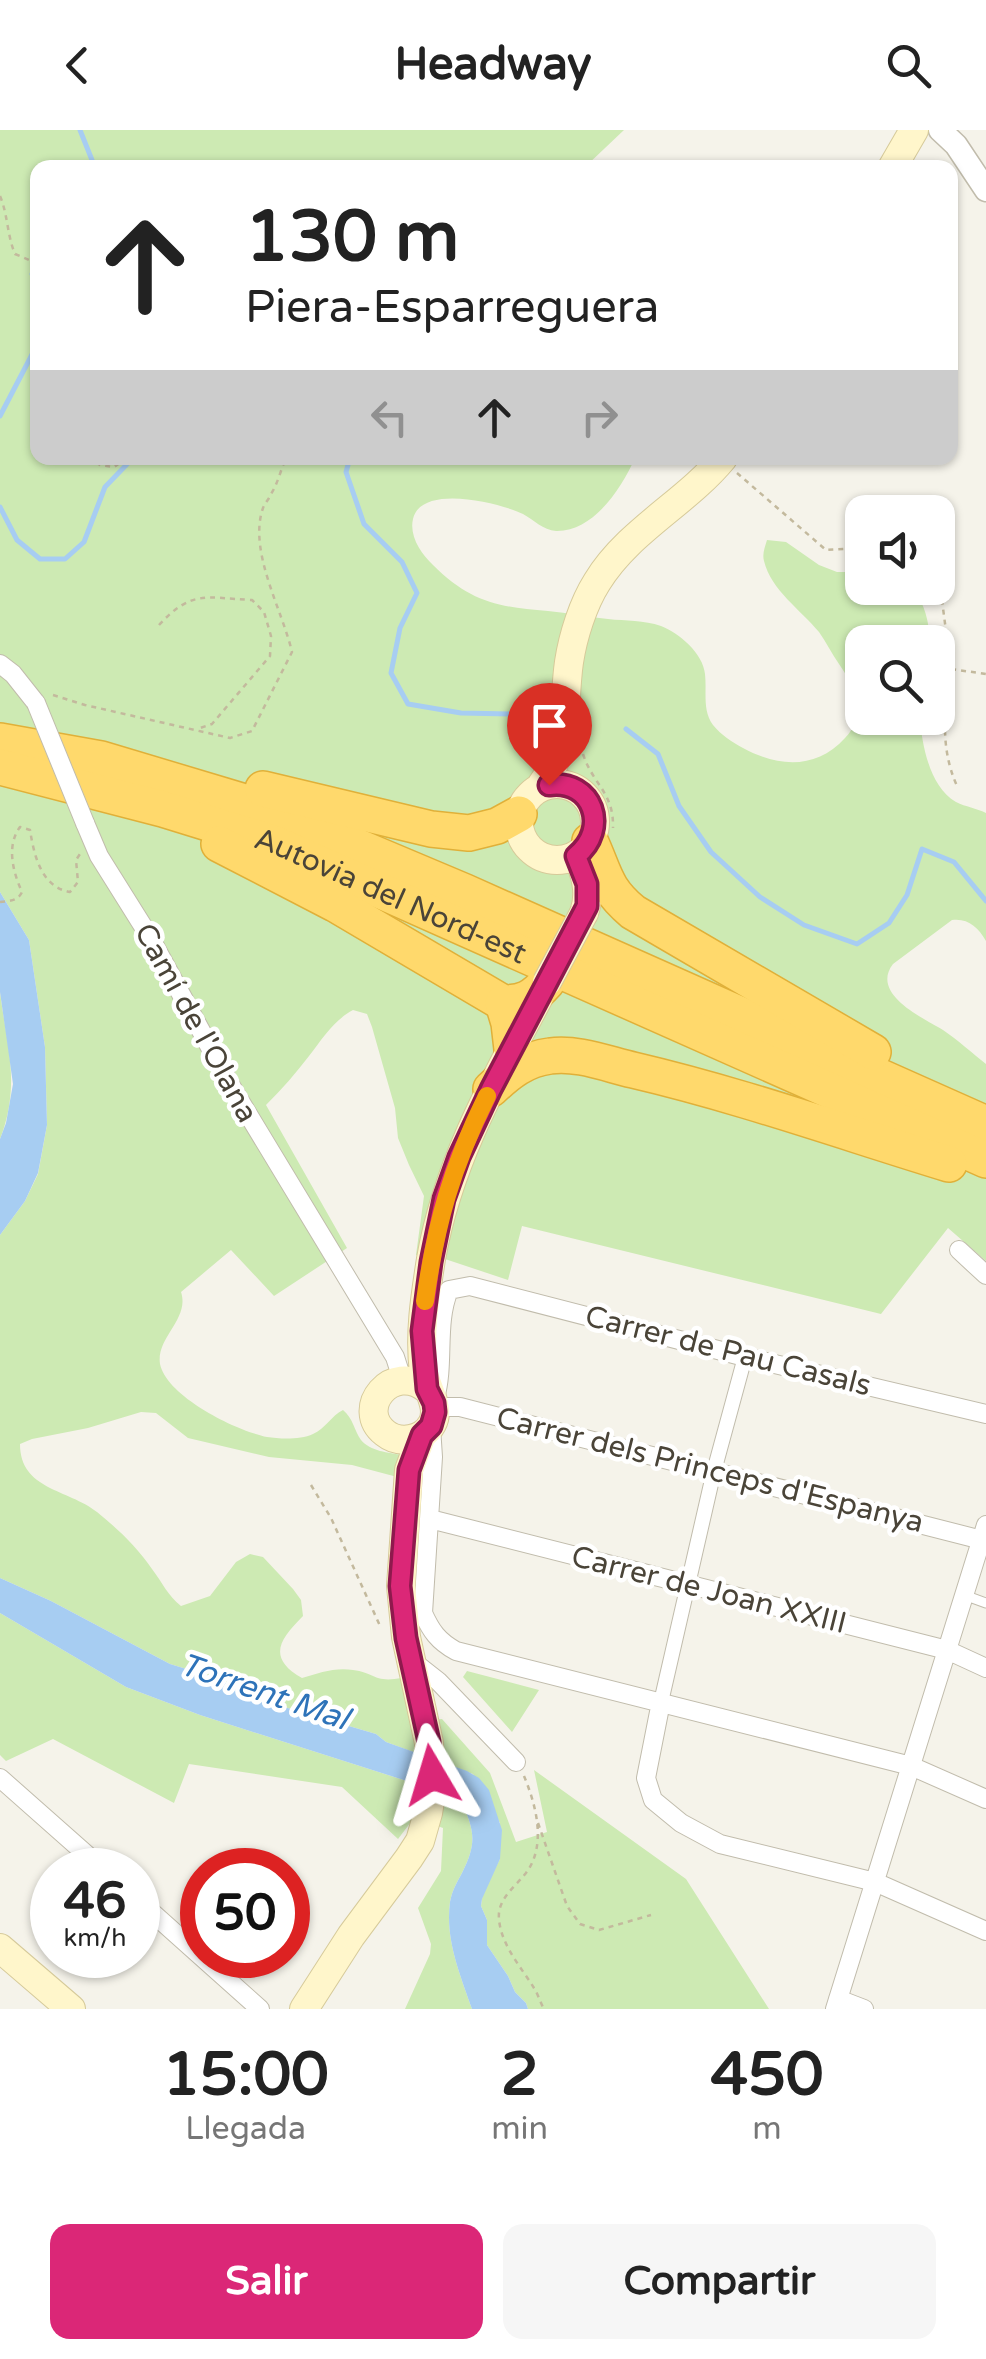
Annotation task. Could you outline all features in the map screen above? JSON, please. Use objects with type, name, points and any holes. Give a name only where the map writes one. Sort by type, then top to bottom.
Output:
[{"type":"highway","name":"Autovia del Nord-est","points":[[0,741],[101,759],[268,810],[465,892],[986,1121]]},
{"type":"highway","points":[[101,759],[167,767],[431,828],[469,833],[496,826],[530,801]]},
{"type":"highway","name":"Autovia del Nord-est","points":[[0,767],[163,809],[272,843],[986,1160]]},
{"type":"highway","points":[[163,809],[204,836],[525,1011],[534,1039],[550,1056]]},
{"type":"highway","points":[[593,843],[608,886],[633,912],[986,1121]]},
{"type":"highway","points":[[491,1089],[520,1065],[550,1056],[572,1056],[668,1078],[986,1174]]},
{"type":"main road","points":[[897,160],[914,130]]},
{"type":"main road","points":[[580,792],[572,745],[569,658],[596,582],[620,553],[702,482],[734,466]]},
{"type":"main road","points":[[572,745],[530,801],[518,826],[529,849],[552,860],[564,860],[593,843]]},
{"type":"main road","points":[[304,2009],[409,1858],[426,1825],[432,1775],[400,1586],[431,1262],[444,1199],[459,1157],[525,1011],[584,913],[588,899],[595,819],[592,808],[580,792],[568,785],[556,784],[530,801]]},
{"type":"main road","points":[[0,1948],[71,2009]]},
{"type":"street","points":[[940,130],[956,145],[986,190]]},
{"type":"street","name":"Camí de l'Olana","points":[[0,664],[36,703],[95,846],[230,1086],[395,1357],[419,1408]]},
{"type":"street","points":[[959,1250],[986,1274]]},
{"type":"street","name":"Carrer de Pau Casals","points":[[419,1408],[440,1383],[442,1307],[450,1290],[470,1286],[986,1414]]},
{"type":"street","points":[[745,1357],[714,1471],[661,1702],[646,1778],[652,1800],[681,1823],[720,1844],[874,1882],[986,1931]]},
{"type":"street","name":"Carrer dels Princeps d'Espanya","points":[[419,1408],[460,1406],[984,1535]]},
{"type":"street","points":[[419,1408],[433,1457],[423,1613],[430,1631],[442,1643],[456,1651],[911,1766],[986,1799]]},
{"type":"street","name":"Carrer de Joan XXIII","points":[[430,1519],[947,1650],[986,1668]]},
{"type":"street","points":[[864,2009],[836,2004],[984,1535]]},
{"type":"street","points":[[410,1658],[438,1681],[516,1762]]},
{"type":"street","points":[[0,1778],[79,1848]]},
{"type":"street","points":[[160,1920],[260,2009]]},
{"type":"lane","points":[[964,1595],[986,1603]]},
{"type":"path","points":[[0,196],[15,254],[30,261]]},
{"type":"path","points":[[23,685],[86,705],[230,738],[252,731],[292,652],[259,541],[263,508],[283,465]]},
{"type":"path","points":[[734,466],[826,550],[845,549]]},
{"type":"path","points":[[159,625],[174,609],[197,596],[252,600],[264,612],[271,636],[270,656],[212,724],[196,730]]},
{"type":"path","points":[[955,670],[986,674]]},
{"type":"path","points":[[945,735],[950,770],[957,786]]},
{"type":"path","points":[[572,745],[612,806],[593,843]]},
{"type":"path","points":[[0,902],[20,897],[22,892],[11,856],[14,835],[20,827],[30,830],[43,873],[58,890],[70,892],[78,882],[76,860],[82,851],[95,846]]},
{"type":"path","points":[[311,1486],[331,1518],[384,1633]]},
{"type":"path","points":[[516,1762],[526,1779],[568,1906],[580,1924],[599,1930],[650,1915]]},
{"type":"path","points":[[538,1821],[534,1858],[503,1901],[499,1920],[513,1960],[536,1990],[544,2009]]},
{"type":"green space","points":[[0,130],[624,130],[592,160],[30,160],[30,465],[632,465],[605,506],[570,529],[547,529],[498,505],[446,499],[430,501],[419,508],[412,525],[414,538],[424,556],[472,595],[514,607],[648,623],[675,634],[695,651],[703,666],[706,707],[713,725],[743,748],[770,759],[796,762],[822,756],[847,735],[922,735],[934,776],[947,795],[986,813],[986,941],[972,924],[952,920],[893,964],[888,985],[902,1004],[986,1064],[986,1261],[948,1228],[881,1314],[522,1226],[508,1280],[445,1259],[416,1255],[424,1196],[398,1138],[395,1108],[372,1027],[367,1014],[353,1010],[334,1025],[266,1105],[347,1248],[274,1296],[231,1250],[181,1292],[181,1311],[163,1345],[160,1364],[175,1388],[205,1411],[267,1437],[308,1436],[343,1410],[365,1444],[402,1455],[401,1478],[352,1465],[269,1457],[188,1438],[156,1413],[141,1412],[20,1444],[28,1471],[48,1487],[85,1504],[112,1525],[140,1553],[181,1606],[210,1596],[236,1562],[250,1554],[263,1557],[301,1600],[303,1616],[280,1648],[291,1671],[302,1678],[346,1669],[380,1678],[402,1678],[413,1722],[442,1719],[490,1773],[516,1842],[547,1832],[534,1770],[686,1879],[769,2009],[528,2009],[487,1945],[487,1920],[481,1906],[483,1892],[500,1859],[500,1823],[473,1774],[386,1742],[376,1734],[257,1699],[219,1679],[170,1664],[0,1578],[0,1235],[25,1201],[38,1174],[47,1125],[45,1047],[29,940],[0,892]]},
{"type":"green space","points":[[767,540],[786,542],[819,565],[845,572],[845,605],[922,605],[928,625],[845,625],[845,673],[822,636],[768,571],[763,556]]},
{"type":"green space","points":[[0,992],[11,1083],[0,1139]]},
{"type":"green space","points":[[0,1613],[126,1687],[200,1715],[460,1798],[471,1827],[472,1844],[451,1898],[449,1916],[455,1957],[472,2009],[405,2009],[430,1954],[431,1944],[418,1908],[441,1871],[443,1828],[414,1818],[398,1839],[342,1787],[189,1764],[174,1803],[53,1739],[6,1761],[0,1755]]},
{"type":"green space","points":[[467,1671],[539,1690],[512,1732],[463,1677]]},
{"type":"water","points":[[0,892],[29,940],[45,1047],[47,1125],[38,1173],[25,1201],[0,1235],[0,1139],[13,1084],[0,992]]},
{"type":"water","points":[[0,1578],[170,1664],[219,1679],[257,1699],[376,1734],[386,1742],[479,1778],[489,1790],[502,1830],[500,1859],[481,1906],[487,1920],[487,1945],[528,2009],[472,2009],[458,1970],[450,1930],[450,1902],[467,1862],[472,1835],[460,1798],[200,1715],[126,1687],[0,1613]]},
{"type":"waterway","points":[[80,130],[92,160]]},
{"type":"waterway","points":[[0,416],[30,358]]},
{"type":"waterway","points":[[0,507],[17,540],[40,559],[65,559],[84,542],[105,487],[126,465]]},
{"type":"waterway","points":[[348,465],[346,472],[364,524],[402,562],[417,593],[400,628],[391,673],[408,704],[461,713],[513,714]]},
{"type":"waterway","points":[[626,729],[658,754],[679,806],[711,852],[760,897],[804,925],[857,944],[889,923],[907,895],[922,849],[954,862],[986,901]]},
{"type":"slow traffic","points":[[425,1301],[444,1199],[487,1096]]},
{"type":"route","points":[[432,1775],[400,1586],[409,1470],[435,1412],[427,1389],[422,1331],[437,1231],[459,1157],[587,906],[587,884],[576,856],[594,830],[592,808],[580,792],[568,785],[549,785]]},
{"type":"water label","name":"Torrent Mal","points":[[264,1692]]}]
